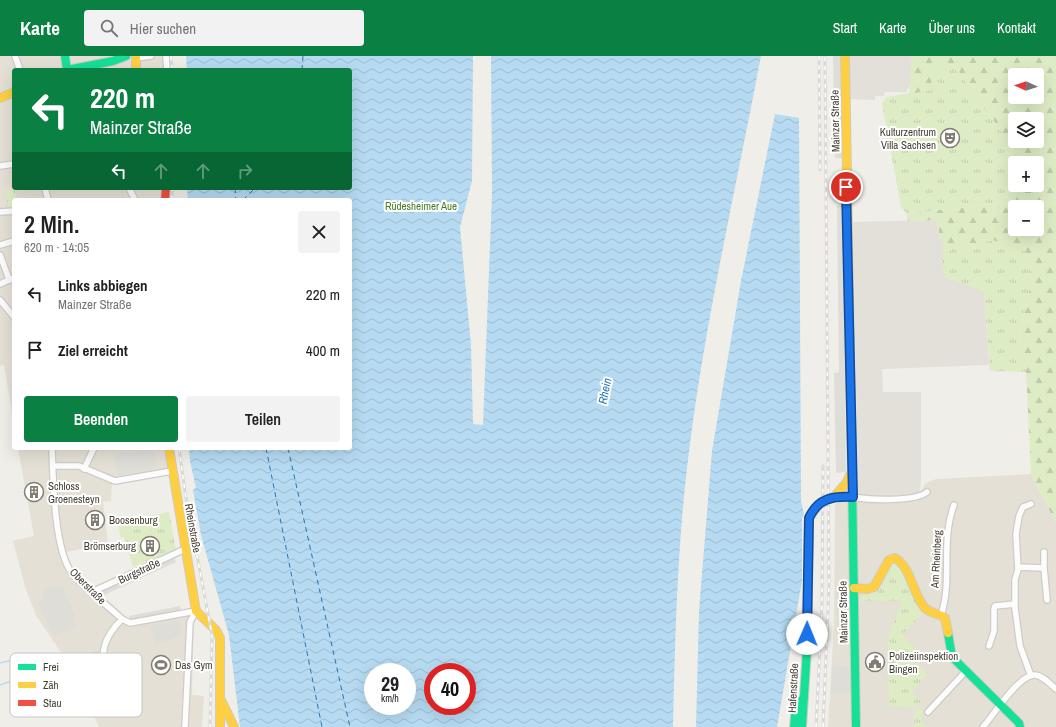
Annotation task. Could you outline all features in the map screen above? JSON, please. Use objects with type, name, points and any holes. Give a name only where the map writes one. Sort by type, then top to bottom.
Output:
[{"type":"main road","points":[[65,56],[67,68]]},
{"type":"main road","name":"Mainzer Straße","points":[[845,56],[856,727]]},
{"type":"main road","points":[[76,68],[126,57],[136,62]]},
{"type":"main road","points":[[0,98],[12,93]]},
{"type":"main road","name":"Rheinstraße","points":[[169,450],[196,611]]},
{"type":"main road","name":"Hafenstraße","points":[[835,496],[847,482],[852,472]]},
{"type":"main road","name":"Hafenstraße","points":[[802,727],[807,649],[809,518],[817,505],[830,497],[853,497]]},
{"type":"main road","name":"Am Rheinberg","points":[[854,588],[867,589],[874,587],[887,562],[892,558],[898,559],[902,562],[924,607],[930,612],[941,615]]},
{"type":"main road","points":[[196,611],[200,617],[214,627],[220,634],[220,727]]},
{"type":"main road","points":[[941,615],[946,619],[950,654],[965,672],[1018,723],[1020,727]]},
{"type":"main road","points":[[220,697],[234,727]]},
{"type":"main road","points":[[794,727],[795,709],[804,698]]},
{"type":"street","points":[[15,56],[19,68]]},
{"type":"street","points":[[136,62],[150,56]]},
{"type":"street","points":[[166,56],[167,68]]},
{"type":"street","points":[[0,166],[12,164]]},
{"type":"street","points":[[0,212],[12,211]]},
{"type":"street","points":[[0,245],[12,242]]},
{"type":"street","points":[[0,255],[11,278],[0,284]]},
{"type":"street","points":[[0,300],[12,313]]},
{"type":"street","name":"Oberstraße","points":[[52,450],[54,509],[65,561],[71,572],[122,619]]},
{"type":"street","points":[[84,469],[93,450]]},
{"type":"street","points":[[53,466],[72,466],[115,481],[172,471]]},
{"type":"street","points":[[853,497],[909,498],[921,496],[927,492]]},
{"type":"street","points":[[1031,504],[1023,507],[1017,526],[1018,568],[1015,579],[1015,604],[1020,646],[1031,676]]},
{"type":"street","name":"Am Rheinberg","points":[[941,615],[945,601],[946,550],[950,517],[954,505]]},
{"type":"street","name":"Burgstraße","points":[[92,592],[185,549]]},
{"type":"street","points":[[1044,552],[1047,600]]},
{"type":"street","points":[[1018,568],[1044,568]]},
{"type":"street","points":[[989,646],[994,630],[995,606],[1015,604]]},
{"type":"street","points":[[103,653],[107,635],[122,619],[130,624],[196,611]]},
{"type":"street","points":[[185,727],[190,622],[196,611]]},
{"type":"street","points":[[928,712],[965,672]]},
{"type":"street","points":[[982,727],[1019,684],[1031,676],[1042,678],[1056,689]]},
{"type":"shaded area","points":[[0,56],[168,56],[168,68],[12,68],[12,190],[161,190],[160,198],[12,198],[12,412],[4,365],[0,366]]},
{"type":"shaded area","points":[[833,56],[840,56],[842,158],[835,158]]},
{"type":"shaded area","points":[[848,56],[912,56],[910,85],[906,92],[885,92],[884,96],[875,96],[875,100],[849,99]]},
{"type":"shaded area","points":[[837,205],[843,205],[846,472],[836,473],[834,373],[839,372]]},
{"type":"shaded area","points":[[935,220],[943,239],[943,276],[984,291],[989,365],[882,369],[883,392],[921,392],[921,481],[919,494],[858,495],[853,222]]},
{"type":"shaded area","points":[[18,450],[165,450],[168,474],[112,484],[111,501],[103,502],[108,544],[66,552],[71,566],[131,622],[194,609],[192,695],[204,696],[202,727],[99,727],[95,717],[142,717],[142,653],[61,653],[37,617],[26,590],[13,541],[34,536]]},
{"type":"shaded area","points":[[154,450],[157,468],[118,475],[114,454]]},
{"type":"shaded area","points":[[1031,474],[1056,523],[1056,727],[828,727],[834,624],[835,504],[855,495],[919,494],[926,483],[936,479]]},
{"type":"shaded area","points":[[174,557],[176,562],[102,596],[98,592]]},
{"type":"shaded area","points":[[62,586],[76,617],[72,619],[75,626],[54,636],[38,602],[44,599],[42,593],[46,589]]},
{"type":"shaded area","points":[[836,588],[849,588],[849,616],[836,616]]},
{"type":"shaded area","points":[[180,606],[181,611],[134,620],[129,618],[129,616]]},
{"type":"shaded area","points":[[179,620],[182,635],[155,645],[150,625]]},
{"type":"shaded area","points":[[832,666],[851,667],[850,693],[831,692]]},
{"type":"green space","points":[[912,56],[1056,56],[1056,523],[1031,474],[1026,372],[1019,335],[1031,284],[1027,252],[993,240],[943,251],[943,239],[939,239],[939,227],[937,227],[935,220],[908,221],[907,214],[1008,202],[1008,236],[1044,236],[1044,200],[1010,200],[1010,192],[1044,192],[1044,156],[1012,156],[1011,148],[1044,148],[1044,112],[1008,112],[1008,143],[998,126],[952,64],[934,69],[930,90],[909,94]]},
{"type":"green space","points":[[952,64],[998,126],[1008,143],[1008,148],[1011,148],[1012,150],[1012,156],[1008,156],[1008,192],[1010,192],[1010,200],[1008,200],[1008,202],[907,214],[901,207],[882,104],[886,97],[930,90],[933,69]]},
{"type":"green space","points":[[17,190],[16,198],[12,198],[12,208],[9,209],[5,191]]},
{"type":"green space","points":[[993,240],[1027,251],[1031,284],[1019,335],[1026,372],[990,371],[984,292],[943,276],[943,251]]},
{"type":"green space","points":[[169,512],[176,550],[133,567],[124,537],[121,538],[117,522]]},
{"type":"green space","points":[[893,563],[899,565],[919,608],[923,613],[902,635],[920,653],[914,660],[928,673],[911,691],[921,701],[913,708],[889,706],[888,642],[889,634],[902,601],[858,601],[862,597],[875,593],[880,589]]},
{"type":"green space","points":[[918,707],[923,713],[921,721],[927,727],[914,727],[915,710]]},
{"type":"water","name":"Rhein","points":[[186,56],[473,56],[472,181],[460,227],[471,345],[473,424],[483,425],[492,194],[491,56],[761,56],[720,262],[702,365],[687,468],[679,565],[673,727],[240,727],[229,635],[201,535],[193,490],[196,488],[189,450],[352,450],[352,198],[188,198],[187,190],[352,190],[352,68],[187,68]]},
{"type":"water","points":[[775,114],[799,118],[801,501],[804,514],[802,519],[802,581],[777,727],[696,727],[699,611],[712,451],[741,281]]},
{"type":"waterway","points":[[0,663],[10,661]]},
{"type":"waterway","points":[[0,685],[10,681]]},
{"type":"ferry route","points":[[302,68],[303,56]]},
{"type":"ferry route","points":[[235,190],[236,198]]},
{"type":"ferry route","points":[[245,198],[253,190]]},
{"type":"ferry route","points":[[266,450],[322,727]]},
{"type":"ferry route","points":[[288,450],[350,727]]},
{"type":"railway","points":[[171,56],[172,68]]},
{"type":"railway","points":[[819,56],[820,170]]},
{"type":"railway","points":[[823,727],[829,586],[825,56]]},
{"type":"railway","points":[[172,190],[172,198]]},
{"type":"railway","points":[[179,450],[185,492],[212,635],[210,727]]},
{"type":"railway","points":[[816,727],[822,605],[823,466]]},
{"type":"traffic: fast","points":[[65,56],[67,68]]},
{"type":"traffic: fast","points":[[77,68],[113,61],[126,56]]},
{"type":"traffic: fast","points":[[850,352],[856,727]]},
{"type":"traffic: fast","points":[[835,496],[853,497]]},
{"type":"traffic: fast","points":[[948,633],[952,657],[1019,723],[1020,727]]},
{"type":"traffic: fast","points":[[802,727],[807,649]]},
{"type":"traffic: fast","points":[[794,727],[796,705],[804,698]]},
{"type":"traffic: slow","points":[[136,56],[136,68]]},
{"type":"traffic: slow","points":[[845,56],[850,352]]},
{"type":"traffic: slow","points":[[0,98],[12,93]]},
{"type":"traffic: slow","points":[[169,450],[196,611],[216,630],[220,638],[220,727]]},
{"type":"traffic: slow","points":[[835,496],[847,482],[850,475]]},
{"type":"traffic: slow","points":[[807,649],[809,518],[819,504],[835,496]]},
{"type":"traffic: slow","points":[[854,588],[867,589],[874,587],[889,560],[895,558],[901,562],[905,568],[917,596],[925,608],[945,618],[948,633]]},
{"type":"traffic: slow","points":[[221,700],[234,727]]},
{"type":"traffic: jam","points":[[165,198],[166,190]]},
{"type":"place","name":"Kulturzentrum Villa Sachsen","points":[[950,138]]},
{"type":"place","name":"Schloss Groenesteyn","points":[[34,492]]},
{"type":"place","name":"Boosenburg","points":[[95,520]]},
{"type":"place","name":"Brömserburg","points":[[150,546]]},
{"type":"place","name":"Polizeiinspektion Bingen","points":[[875,662]]},
{"type":"place","name":"Das Gym","points":[[161,665]]},
{"type":"route","points":[[807,634],[809,518],[817,505],[830,497],[853,497],[846,187]]},
{"type":"park label","name":"Rüdesheimer Aue","points":[[421,206]]}]
